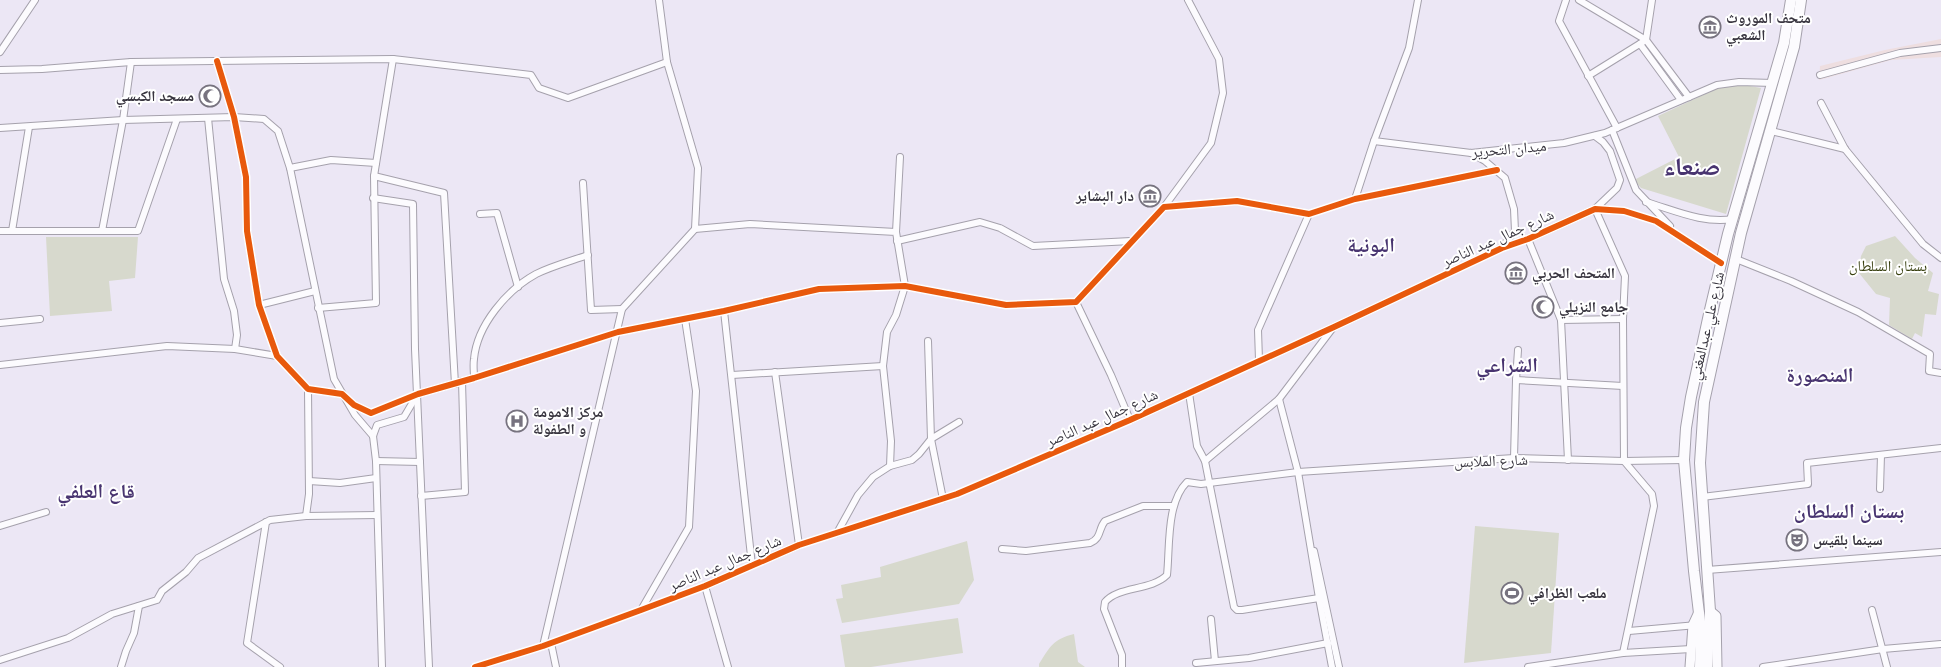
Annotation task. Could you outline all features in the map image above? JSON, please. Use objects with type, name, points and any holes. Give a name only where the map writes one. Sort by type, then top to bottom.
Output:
[{"type":"main road","name":"شارع علي عبدالمغني","points":[[1705,612],[1694,571],[1684,460],[1686,428],[1691,397],[1721,262],[1784,43],[1791,0]]},
{"type":"main road","name":"شارع علي عبدالمغني","points":[[1700,667],[1698,626],[1705,612],[1707,570],[1700,463],[1704,402],[1741,233],[1794,48],[1801,0]]},
{"type":"main road","points":[[1707,667],[1705,612],[1716,616],[1717,667]]},
{"type":"main road","points":[[1690,667],[1691,648],[1698,626]]},
{"type":"street","points":[[0,52],[35,0]]},
{"type":"street","points":[[543,646],[622,309],[695,228],[698,168],[667,62],[660,0]]},
{"type":"street","points":[[217,61],[234,117],[246,176],[247,230],[259,305],[277,356],[308,389],[342,394],[354,405],[371,413],[418,394],[618,332],[724,311],[819,288],[905,286],[1006,305],[1076,302],[1164,207],[1212,142],[1223,93],[1219,59],[1188,0]]},
{"type":"street","points":[[1354,200],[1374,141],[1410,48],[1418,0]]},
{"type":"street","points":[[1566,0],[1559,21],[1615,129],[1633,183],[1645,201],[1677,234]]},
{"type":"street","points":[[1579,0],[1590,2],[1643,42],[1689,97]]},
{"type":"street","points":[[1652,0],[1643,42],[1681,100]]},
{"type":"street","points":[[1588,76],[1643,42]]},
{"type":"street","points":[[1820,75],[1900,53],[1941,48]]},
{"type":"street","points":[[0,70],[42,69],[131,62],[392,59],[530,75],[539,88],[568,98],[667,62]]},
{"type":"street","points":[[318,308],[376,303],[374,176],[392,59]]},
{"type":"street","points":[[102,231],[124,120],[131,62]]},
{"type":"street","name":"ميدان التحرير","points":[[1374,141],[1471,154],[1564,143],[1615,129],[1717,86],[1728,83],[1772,83]]},
{"type":"street","points":[[1821,103],[1845,149],[1923,244],[1941,258]]},
{"type":"street","points":[[0,128],[124,120],[234,117],[264,119],[278,131],[290,168],[334,378],[355,415],[373,436]]},
{"type":"street","points":[[208,118],[224,278],[234,311],[235,348]]},
{"type":"street","points":[[0,231],[138,231],[177,119]]},
{"type":"street","points":[[12,231],[28,127]]},
{"type":"street","points":[[1771,131],[1845,149]]},
{"type":"street","points":[[1594,136],[1603,142],[1610,151],[1620,180],[1617,188],[1595,209],[1625,276],[1623,319],[1624,461],[1640,477],[1652,494],[1654,506],[1623,653]]},
{"type":"street","points":[[1471,154],[1486,161],[1505,178],[1514,209],[1514,231],[1502,248]]},
{"type":"street","points":[[890,466],[891,441],[883,366],[888,332],[896,315],[905,286],[896,232],[900,157]]},
{"type":"street","points":[[290,168],[331,160],[376,163]]},
{"type":"street","points":[[1164,207],[1237,200],[1309,214],[1354,200],[1497,170]]},
{"type":"street","points":[[374,176],[444,193],[465,492],[421,496]]},
{"type":"street","points":[[583,183],[591,310],[622,309]]},
{"type":"street","points":[[373,198],[413,204],[415,349],[429,667]]},
{"type":"street","points":[[1645,201],[1706,219],[1721,221],[1733,219]]},
{"type":"street","name":"شارع جمال عبد الناصر","points":[[475,667],[491,665],[706,586],[799,545],[943,499],[1130,420],[1502,248],[1528,239],[1595,209],[1635,213],[1656,221],[1721,262]]},
{"type":"street","points":[[480,214],[497,213],[518,287]]},
{"type":"street","points":[[1259,360],[1258,330],[1309,214]]},
{"type":"street","points":[[897,241],[980,222],[1000,228],[1032,246],[1131,241]]},
{"type":"street","points":[[695,228],[750,224],[896,232]]},
{"type":"street","points":[[1528,239],[1561,320],[1568,460]]},
{"type":"street","points":[[474,378],[474,357],[489,316],[518,287],[536,274],[588,255]]},
{"type":"street","points":[[1736,259],[1791,281],[1858,312],[1930,354],[1929,371],[1941,373]]},
{"type":"street","points":[[259,305],[315,291]]},
{"type":"street","points":[[1076,302],[1130,420]]},
{"type":"street","points":[[724,311],[752,565]]},
{"type":"street","points":[[641,610],[689,526],[696,391],[685,318]]},
{"type":"street","points":[[0,323],[40,319]]},
{"type":"street","points":[[1561,320],[1623,319]]},
{"type":"street","points":[[1206,461],[1280,399],[1334,327]]},
{"type":"street","points":[[928,341],[931,439],[943,499]]},
{"type":"street","points":[[0,365],[167,346],[235,348],[277,356]]},
{"type":"street","points":[[1514,458],[1518,350]]},
{"type":"street","points":[[732,375],[883,366]]},
{"type":"street","points":[[775,372],[799,545]]},
{"type":"street","points":[[1516,380],[1623,386]]},
{"type":"street","points":[[306,516],[309,481],[308,389]]},
{"type":"street","points":[[1189,392],[1197,446],[1206,461],[1234,606],[1237,610],[1242,610],[1318,598]]},
{"type":"street","points":[[382,667],[376,461],[373,436],[377,425],[404,416],[418,394]]},
{"type":"street","points":[[1280,399],[1298,472],[1318,598],[1332,667]]},
{"type":"street","points":[[837,533],[858,495],[873,476],[890,466],[912,460],[931,439],[959,422]]},
{"type":"street","points":[[1702,497],[1808,484],[1807,463],[1941,448]]},
{"type":"street","points":[[1880,490],[1881,455]]},
{"type":"street","name":"شارع الملابس","points":[[1173,506],[1182,487],[1187,482],[1202,484],[1298,472],[1514,458],[1624,461],[1684,460]]},
{"type":"street","points":[[376,461],[420,462]]},
{"type":"street","points":[[309,481],[340,483],[376,478]]},
{"type":"street","points":[[1002,549],[1026,550],[1090,543],[1096,541],[1101,535],[1101,526],[1105,521],[1143,506],[1173,506],[1168,575],[1160,582],[1112,596],[1105,602],[1104,608],[1123,658],[1122,667]]},
{"type":"street","points":[[0,526],[46,512]]},
{"type":"street","points":[[1305,513],[1339,667]]},
{"type":"street","points":[[0,660],[68,638],[112,614],[157,600],[162,591],[186,572],[198,558],[270,520],[306,516],[378,514]]},
{"type":"street","points":[[266,522],[247,643],[280,667]]},
{"type":"street","points":[[1707,570],[1941,552]]},
{"type":"street","points":[[706,586],[728,667]]},
{"type":"street","points":[[121,667],[134,634],[139,606]]},
{"type":"street","points":[[1872,610],[1887,667]]},
{"type":"street","points":[[1211,619],[1215,661]]},
{"type":"street","points":[[1629,631],[1698,626]]},
{"type":"street","points":[[551,643],[556,667]]},
{"type":"street","points":[[1196,663],[1249,658],[1328,643]]},
{"type":"street","points":[[1763,667],[1883,649],[1941,644]]},
{"type":"street","points":[[1528,667],[1548,666],[1623,653],[1691,648]]},
{"type":"shaded area","points":[[1941,39],[1941,57],[1891,60],[1819,80],[1820,66]]},
{"type":"green space","points":[[1739,84],[1761,88],[1726,214],[1641,188],[1634,180],[1679,157],[1658,116],[1716,89]]},
{"type":"green space","name":"بستان السلطان","points":[[1895,236],[1915,258],[1933,273],[1928,291],[1939,294],[1936,315],[1925,314],[1922,337],[1915,333],[1912,339],[1889,325],[1890,298],[1876,294],[1859,273],[1861,256],[1866,246]]},
{"type":"green space","points":[[46,237],[138,237],[135,278],[109,281],[112,311],[50,316]]},
{"type":"green space","name":"ملعب الظرافي","points":[[1475,526],[1559,533],[1551,653],[1464,663]]},
{"type":"green space","points":[[967,541],[974,580],[959,604],[842,623],[836,599],[843,598],[841,585],[881,577],[880,567]]},
{"type":"green space","points":[[958,618],[963,653],[871,667],[845,667],[840,635]]},
{"type":"green space","points":[[1074,634],[1078,662],[1085,667],[1039,667],[1039,664],[1053,644],[1061,638]]},
{"type":"cycle path","points":[[217,61],[234,117],[246,177],[247,231],[259,305],[277,356],[308,389],[342,394],[354,405],[371,413],[418,394],[618,332],[724,311],[819,289],[905,286],[1006,305],[1076,302],[1164,207],[1237,201],[1309,214],[1355,199],[1497,170]]},
{"type":"cycle path","points":[[475,667],[543,646],[705,586],[799,545],[957,494],[1130,420],[1502,248],[1528,239],[1595,209],[1624,211],[1656,221],[1721,263]]},
{"type":"place","name":"متحف الموروث الشعبي","points":[[1710,27]]},
{"type":"place","name":"مسجد الكبسي","points":[[210,96]]},
{"type":"place","name":"دار البشاير","points":[[1150,196]]},
{"type":"place","name":"المتحف الحربي","points":[[1516,273]]},
{"type":"place","name":"جامع النزيلي","points":[[1543,307]]},
{"type":"place","name":"مركز الامومة و الطفولة","points":[[517,421]]},
{"type":"place","name":"سينما بلقيس","points":[[1797,540]]},
{"type":"place","name":"ملعب الظرافي","points":[[1512,593]]},
{"type":"district","name":"صنعاء","points":[[1692,166]]},
{"type":"district","name":"البونية","points":[[1371,245]]},
{"type":"district","name":"الشراعي","points":[[1507,365]]},
{"type":"district","name":"المنصورة","points":[[1820,375]]},
{"type":"district","name":"قاع العلفي","points":[[96,491]]},
{"type":"district","name":"بستان السلطان","points":[[1849,511]]}]
